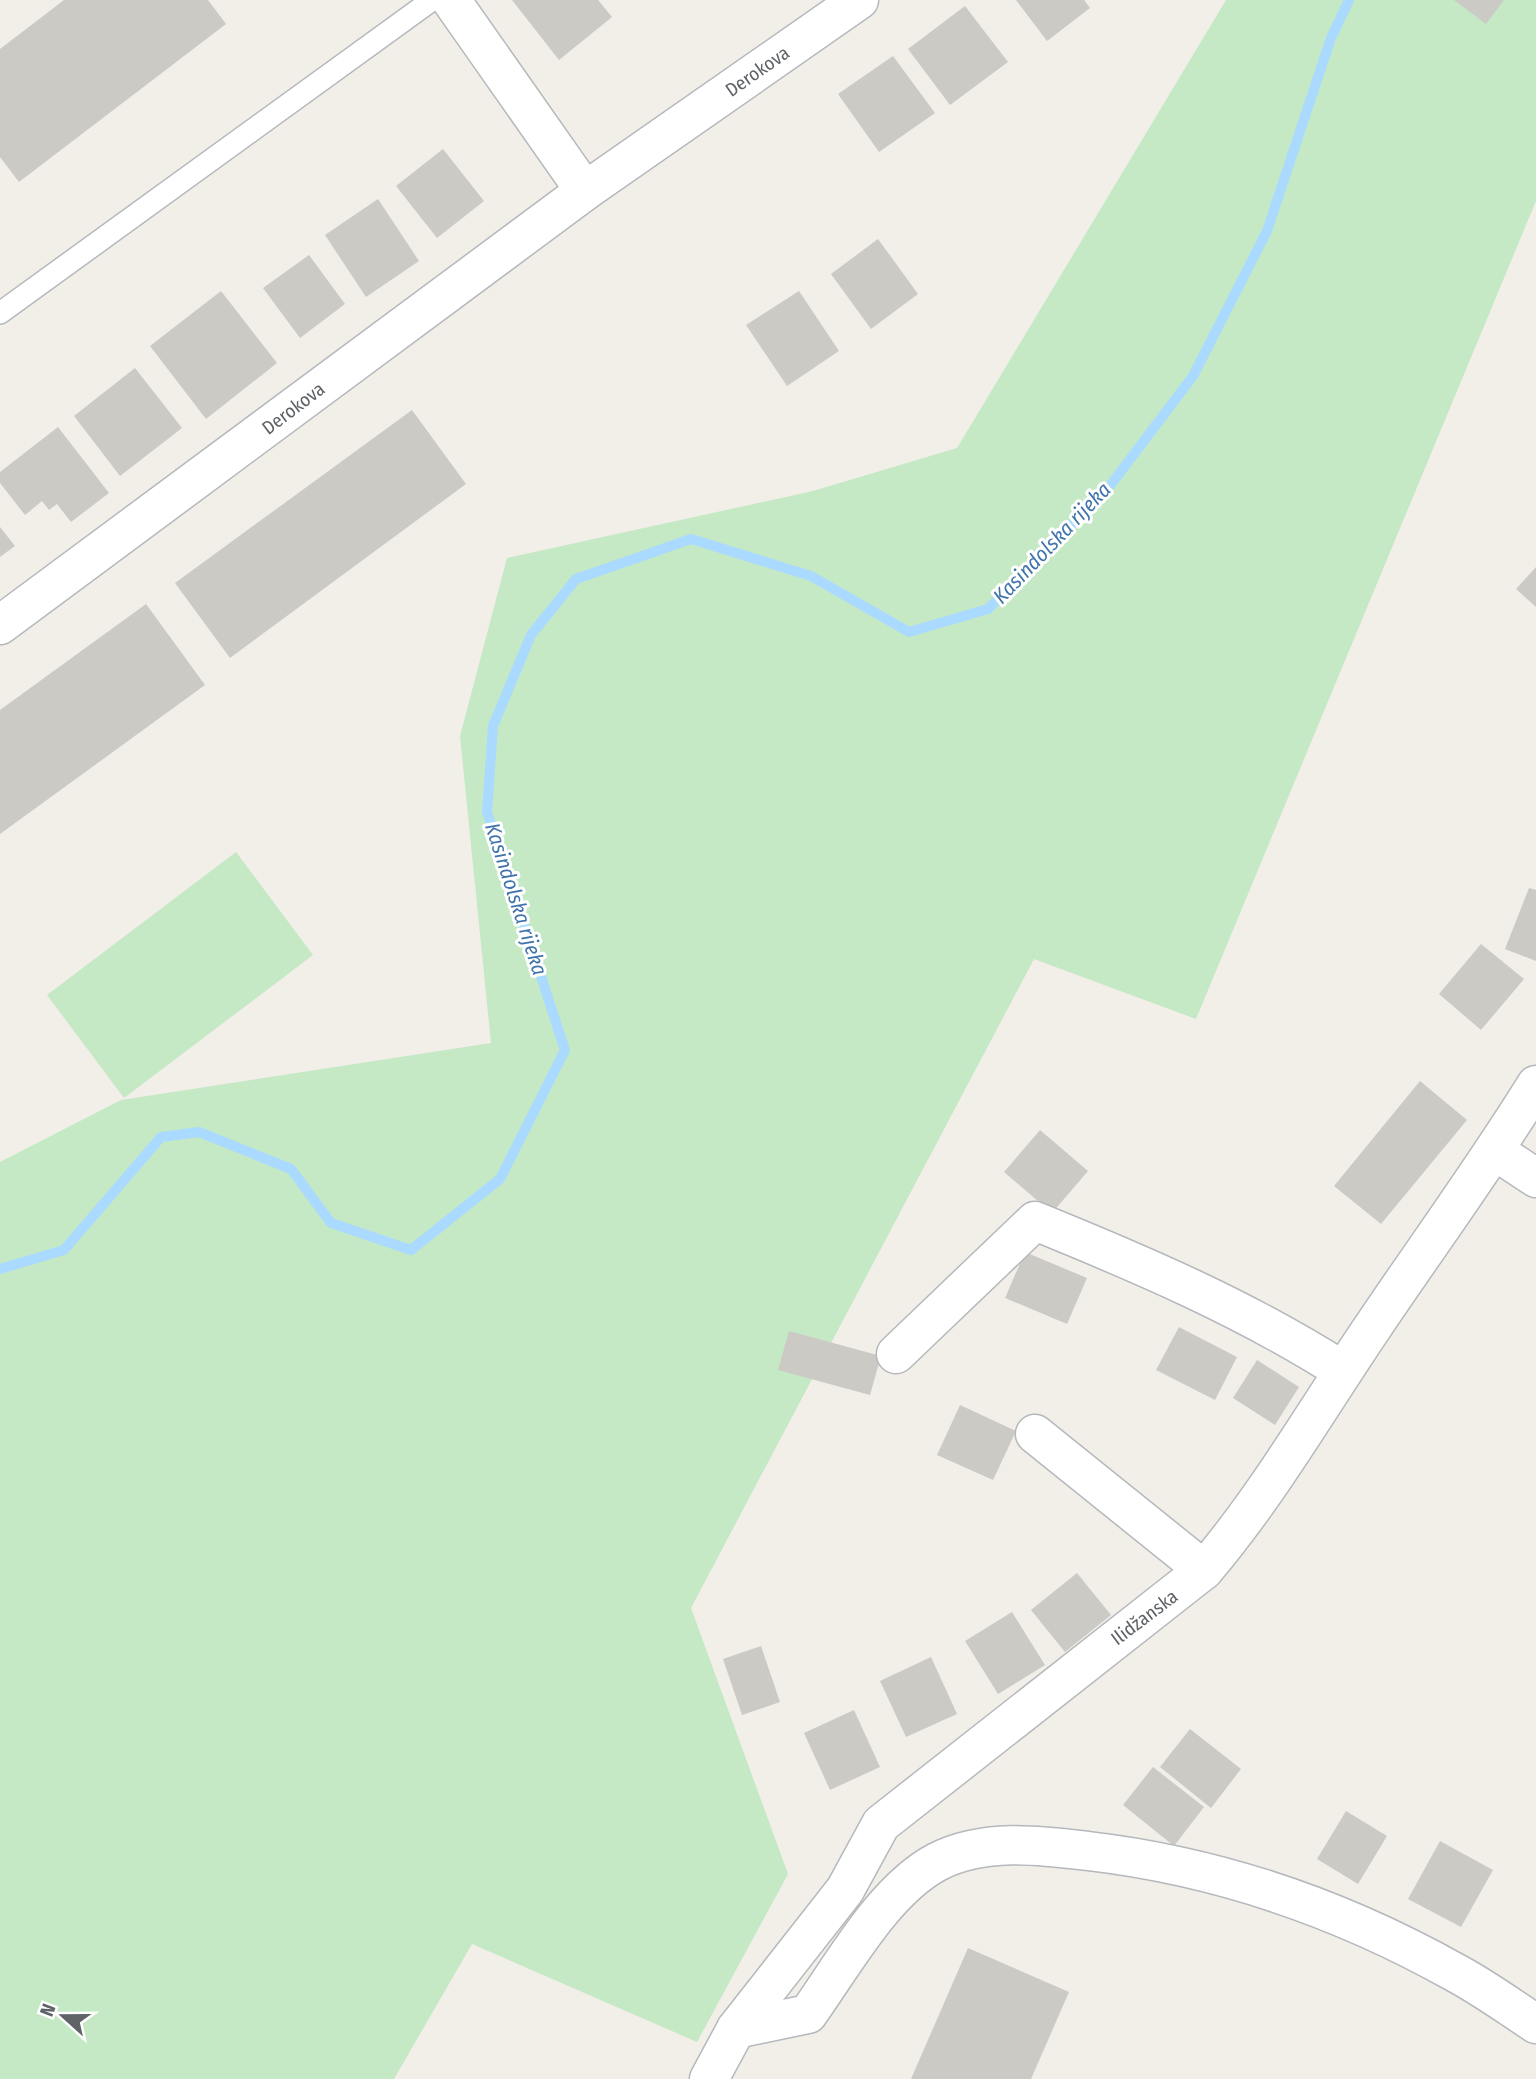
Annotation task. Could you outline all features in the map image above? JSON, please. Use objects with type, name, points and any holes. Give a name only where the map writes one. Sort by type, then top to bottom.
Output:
[{"type":"street","points":[[452,0],[585,191]]},
{"type":"street","name":"Derokova","points":[[0,625],[585,191],[859,0]]},
{"type":"street","name":"Ilidžanska","points":[[709,2079],[736,2029],[845,1890],[881,1824],[1204,1570],[1241,1527],[1343,1371],[1495,1151],[1536,1085]]},
{"type":"street","points":[[1495,1151],[1536,1178]]},
{"type":"street","points":[[896,1354],[1035,1221],[1148,1267],[1245,1314],[1343,1371]]},
{"type":"street","points":[[1035,1434],[1204,1570]]},
{"type":"street","points":[[736,2029],[808,2014],[902,1887],[936,1862],[957,1854],[1006,1845],[1043,1845],[1147,1858],[1205,1870],[1265,1889],[1363,1927],[1457,1973],[1536,2024]]},
{"type":"lane","points":[[0,313],[432,0]]},
{"type":"green space","points":[[1226,0],[1536,0],[1536,201],[1196,1019],[1034,959],[691,1608],[788,1874],[697,2042],[472,1944],[394,2079],[0,2079],[0,1162],[121,1100],[491,1043],[460,736],[507,558],[813,491],[957,448]]},
{"type":"green space","points":[[236,852],[313,955],[124,1098],[47,995]]},
{"type":"building","points":[[64,0],[208,0],[226,24],[19,182],[0,157],[0,49]]},
{"type":"building","points":[[512,0],[598,0],[612,17],[559,60]]},
{"type":"building","points":[[1016,0],[1084,0],[1090,8],[1047,41]]},
{"type":"building","points":[[1454,0],[1504,0],[1486,24]]},
{"type":"building","points":[[965,6],[1008,62],[950,105],[908,49]]},
{"type":"building","points":[[893,56],[935,113],[879,152],[838,94]]},
{"type":"building","points":[[443,149],[484,201],[437,238],[396,186]]},
{"type":"building","points":[[378,199],[419,261],[366,297],[325,235]]},
{"type":"building","points":[[878,239],[918,294],[871,329],[831,274]]},
{"type":"building","points":[[309,255],[345,304],[300,338],[263,288]]},
{"type":"building","points":[[221,291],[277,363],[206,419],[150,346]]},
{"type":"building","points":[[799,291],[839,351],[787,386],[746,325]]},
{"type":"building","points":[[135,368],[182,428],[120,476],[74,416]]},
{"type":"building","points":[[412,410],[466,484],[230,658],[175,583]]},
{"type":"building","points":[[58,427],[109,493],[71,522],[57,504],[49,510],[42,501],[25,515],[0,483],[0,472]]},
{"type":"building","points":[[0,527],[15,546],[0,557]]},
{"type":"building","points":[[1536,567],[1536,607],[1516,589]]},
{"type":"building","points":[[146,604],[205,685],[0,834],[0,710]]},
{"type":"building","points":[[1529,888],[1536,890],[1536,961],[1505,949]]},
{"type":"building","points":[[1481,944],[1524,979],[1481,1030],[1439,994]]},
{"type":"building","points":[[1420,1081],[1467,1120],[1381,1224],[1334,1186]]},
{"type":"building","points":[[1040,1130],[1088,1171],[1052,1213],[1004,1172]]},
{"type":"building","points":[[1025,1252],[1087,1278],[1067,1324],[1005,1298]]},
{"type":"building","points":[[1179,1327],[1237,1357],[1215,1400],[1156,1370]]},
{"type":"building","points":[[789,1331],[881,1356],[870,1395],[778,1370]]},
{"type":"building","points":[[1257,1360],[1299,1387],[1275,1425],[1233,1398]]},
{"type":"building","points":[[960,1405],[1016,1431],[993,1480],[937,1455]]},
{"type":"building","points":[[1077,1573],[1111,1615],[1065,1652],[1031,1610]]},
{"type":"building","points":[[1012,1612],[1045,1665],[998,1694],[965,1641]]},
{"type":"building","points":[[761,1646],[780,1702],[742,1715],[723,1659]]},
{"type":"building","points":[[931,1657],[957,1714],[906,1737],[880,1681]]},
{"type":"building","points":[[854,1710],[880,1767],[830,1790],[804,1733]]},
{"type":"building","points":[[1190,1729],[1241,1769],[1211,1808],[1160,1767]]},
{"type":"building","points":[[1153,1767],[1204,1807],[1174,1846],[1123,1805]]},
{"type":"building","points":[[1346,1811],[1387,1836],[1358,1884],[1317,1859]]},
{"type":"building","points":[[1440,1841],[1493,1870],[1461,1927],[1408,1899]]},
{"type":"building","points":[[968,1948],[1069,1992],[1031,2079],[911,2079]]},
{"type":"waterway","name":"Kasindolska rijeka","points":[[0,1269],[64,1250],[161,1137],[199,1132],[291,1169],[331,1223],[411,1250],[500,1179],[565,1050],[487,812],[493,726],[531,635],[576,579],[691,539],[811,576],[909,632],[988,609],[1106,491],[1193,376],[1267,231],[1331,38],[1349,0]]}]
